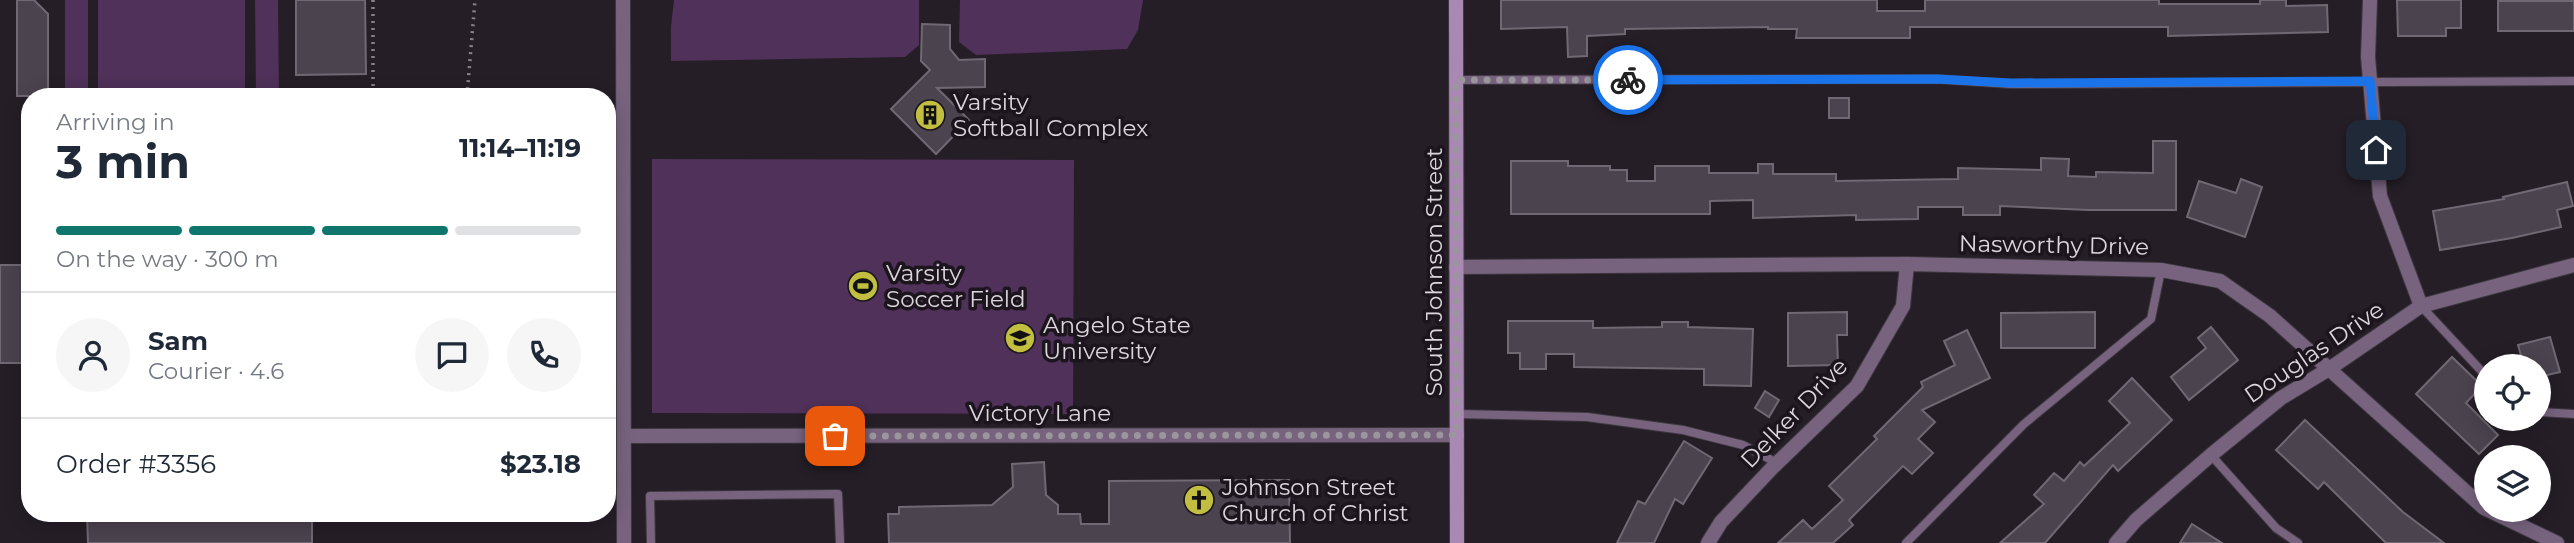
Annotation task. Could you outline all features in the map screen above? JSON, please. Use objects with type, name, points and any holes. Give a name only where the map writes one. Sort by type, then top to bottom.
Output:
[{"type":"main road","name":"South Johnson Street","points":[[1456,0],[1457,543]]},
{"type":"street","points":[[623,0],[624,543]]},
{"type":"street","points":[[2370,0],[2368,57],[2380,196],[2421,306]]},
{"type":"street","name":"Nasworthy Drive","points":[[1456,267],[1907,264],[2161,270],[2220,281],[2270,316],[2484,508],[2557,543]]},
{"type":"street","name":"Delker Drive","points":[[1708,543],[1721,522],[1777,463],[1857,386],[1903,306],[1907,264]]},
{"type":"street","name":"Douglas Drive","points":[[2116,543],[2136,520],[2281,398],[2329,369],[2421,306],[2574,265]]},
{"type":"street","name":"Victory Lane","points":[[624,436],[1457,435]]},
{"type":"lane","points":[[1456,80],[1937,79],[2011,83],[2574,81]]},
{"type":"lane","points":[[1906,543],[2024,424],[2151,319],[2161,270]]},
{"type":"lane","points":[[2421,306],[2474,363]]},
{"type":"lane","points":[[2551,413],[2574,414]]},
{"type":"lane","points":[[1457,414],[1587,417],[1683,430],[1743,444],[1777,463]]},
{"type":"lane","points":[[2211,455],[2277,528],[2298,543]]},
{"type":"lane","points":[[651,543],[650,496],[838,494],[840,543]]},
{"type":"path","points":[[373,0],[373,88]]},
{"type":"path","points":[[468,88],[475,0]]},
{"type":"shaded area","points":[[65,0],[88,0],[88,88],[65,88]]},
{"type":"shaded area","points":[[98,0],[245,0],[245,88],[98,88]]},
{"type":"shaded area","points":[[255,0],[278,0],[279,88],[256,88]]},
{"type":"shaded area","points":[[674,0],[919,0],[919,45],[905,57],[671,61]]},
{"type":"shaded area","points":[[960,0],[1143,0],[1138,30],[1127,49],[976,55],[959,42]]},
{"type":"shaded area","name":"Varsity Soccer Field","points":[[652,159],[1074,160],[1073,414],[652,413]]},
{"type":"building","points":[[17,0],[34,0],[48,14],[48,88],[21,88],[21,96],[17,96]]},
{"type":"building","points":[[296,0],[365,0],[366,74],[296,75]]},
{"type":"building","points":[[1501,0],[1877,0],[1877,11],[1925,11],[1925,0],[2159,0],[2159,4],[2260,4],[2260,0],[2286,0],[2286,6],[2327,5],[2328,32],[2168,36],[2168,27],[1910,27],[1910,38],[1796,38],[1797,29],[1768,27],[1625,29],[1625,34],[1587,36],[1587,56],[1568,57],[1567,27],[1501,29]]},
{"type":"building","points":[[2397,0],[2461,0],[2461,28],[2446,28],[2446,36],[2398,36]]},
{"type":"building","points":[[2498,1],[2574,1],[2574,31],[2498,31]]},
{"type":"building","points":[[922,24],[950,25],[950,49],[959,60],[985,59],[985,87],[937,88],[969,120],[936,154],[891,109],[930,70],[921,61]]},
{"type":"building","points":[[1829,98],[1849,98],[1849,118],[1829,118]]},
{"type":"building","points":[[2153,141],[2176,141],[2176,210],[2000,206],[2000,215],[1963,215],[1963,207],[1918,207],[1918,219],[1856,220],[1856,215],[1753,218],[1753,200],[1710,201],[1710,214],[1511,214],[1511,161],[1568,161],[1568,166],[1610,166],[1610,170],[1627,170],[1627,181],[1655,181],[1655,166],[1709,166],[1709,173],[1758,173],[1758,164],[1773,164],[1773,174],[1836,174],[1836,181],[1958,179],[1958,168],[2041,170],[2041,158],[2069,159],[2068,176],[2096,177],[2096,172],[2153,173]]},
{"type":"building","points":[[2241,179],[2262,187],[2245,237],[2187,217],[2199,181],[2236,193]]},
{"type":"building","points":[[2567,182],[2573,206],[2557,210],[2561,227],[2440,250],[2433,211],[2504,199],[2503,197]]},
{"type":"building","points":[[0,265],[21,265],[21,363],[0,363]]},
{"type":"building","points":[[1847,312],[1847,335],[1837,335],[1838,365],[1788,366],[1788,313]]},
{"type":"building","points":[[2095,312],[2095,348],[2001,348],[2001,313]]},
{"type":"building","points":[[1508,321],[1593,321],[1593,328],[1662,327],[1662,322],[1688,322],[1688,327],[1753,329],[1751,386],[1704,385],[1704,369],[1574,367],[1574,354],[1546,354],[1546,369],[1520,369],[1520,353],[1508,353]]},
{"type":"building","points":[[2211,327],[2238,360],[2189,400],[2171,377],[2206,348],[2198,338]]},
{"type":"building","points":[[1967,330],[1990,378],[1922,410],[1935,422],[1918,439],[1933,453],[1912,474],[1903,466],[1849,520],[1853,525],[1833,543],[1778,543],[1803,520],[1812,529],[1843,500],[1829,486],[1877,439],[1874,436],[1923,387],[1921,382],[1955,365],[1944,341]]},
{"type":"building","points":[[2550,337],[2560,372],[2551,374],[2551,354],[2521,354],[2518,345]]},
{"type":"building","points":[[2452,357],[2474,378],[2474,394],[2466,403],[2474,411],[2474,431],[2494,431],[2498,435],[2488,445],[2474,445],[2474,449],[2416,394]]},
{"type":"building","points":[[2132,378],[2172,420],[2118,471],[2113,465],[2045,543],[2000,543],[2044,504],[2034,495],[2054,473],[2064,481],[2080,462],[2084,466],[2130,423],[2109,401]]},
{"type":"building","points":[[1765,391],[1779,400],[1769,417],[1755,408]]},
{"type":"building","points":[[2305,420],[2403,512],[2444,543],[2386,543],[2324,482],[2318,489],[2276,450]]},
{"type":"building","points":[[1684,441],[1712,458],[1683,504],[1675,499],[1654,543],[1617,543],[1638,501],[1645,504]]},
{"type":"building","name":"Johnson Street Church of Christ","points":[[1044,462],[1046,495],[1058,505],[1058,514],[1080,514],[1081,524],[1109,524],[1109,481],[1289,480],[1290,543],[889,543],[888,514],[899,514],[899,507],[992,505],[1013,487],[1012,464]]},
{"type":"building","points":[[87,522],[312,522],[312,543],[88,543]]},
{"type":"building","points":[[2192,524],[2222,543],[2180,543]]},
{"type":"way so far","points":[[835,436],[1457,435],[1456,80],[1628,80]]},
{"type":"place","name":"Varsity Softball Complex","points":[[930,115]]},
{"type":"place","name":"Varsity Soccer Field","points":[[863,286]]},
{"type":"place","name":"Angelo State University","points":[[1020,338]]},
{"type":"place","name":"Johnson Street Church of Christ","points":[[1199,500]]},
{"type":"route","points":[[1628,80],[1937,79],[2011,83],[2370,81],[2376,150]]}]
